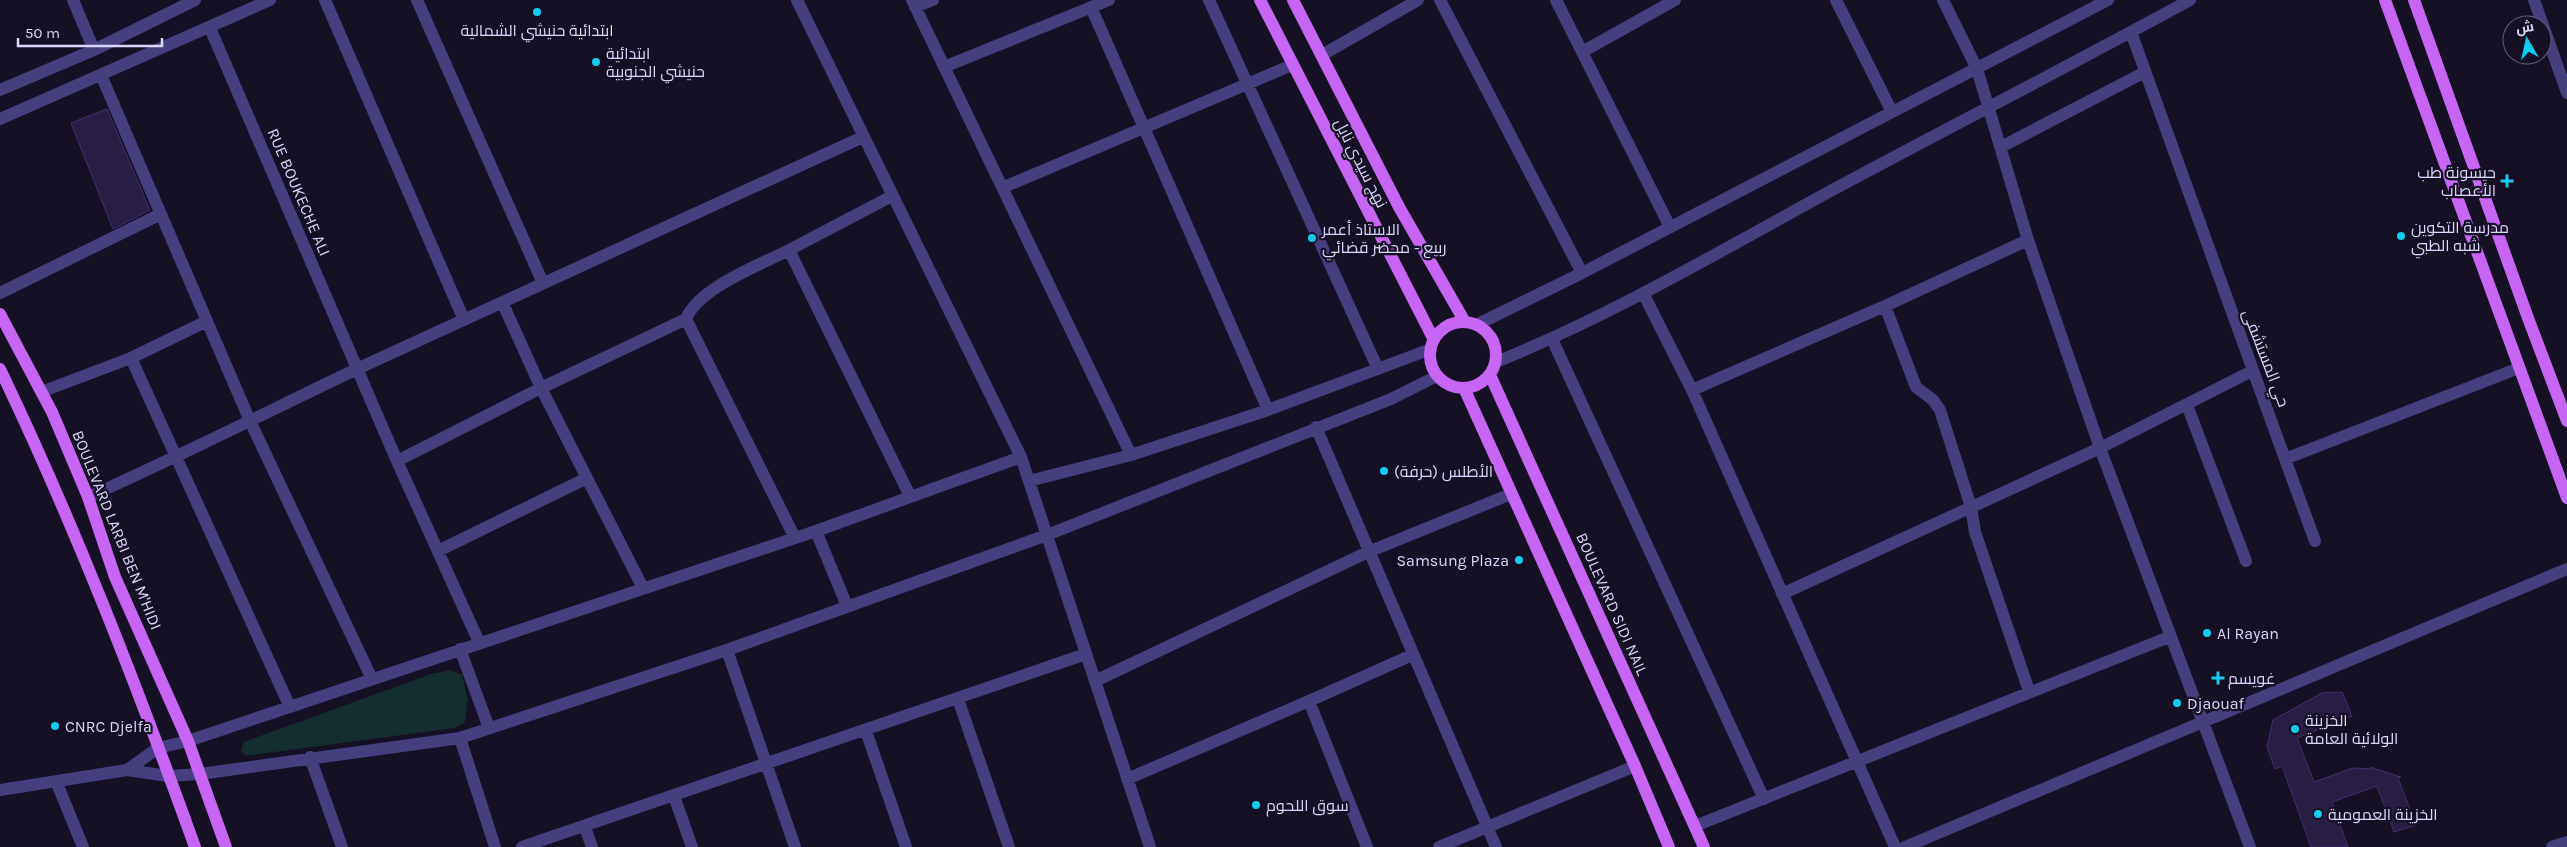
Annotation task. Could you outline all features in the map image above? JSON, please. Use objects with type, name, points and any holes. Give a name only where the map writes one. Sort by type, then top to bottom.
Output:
[{"type":"main road","name":"نهج سيدي نايل","points":[[1260,0],[1432,345]]},
{"type":"main road","name":"نهج سيدي نايل","points":[[1293,0],[1399,207],[1470,324]]},
{"type":"main road","points":[[2385,0],[2567,498]]},
{"type":"main road","points":[[2414,0],[2567,421]]},
{"type":"main road","name":"BOULEVARD LARBI BEN M'HIDI","points":[[0,314],[52,412],[88,497],[115,577],[188,741],[226,847]]},
{"type":"main road","points":[[1470,324],[1490,336],[1496,353],[1496,362],[1490,375],[1482,382],[1464,388],[1445,383],[1438,376],[1430,359],[1432,345],[1447,326],[1470,324]]},
{"type":"main road","points":[[0,369],[32,435],[72,529],[195,847]]},
{"type":"main road","name":"BOULEVARD SIDI NAIL","points":[[1490,375],[1704,847]]},
{"type":"main road","points":[[1464,388],[1635,766],[1669,847]]},
{"type":"street","points":[[73,0],[94,50]]},
{"type":"street","points":[[0,90],[94,50],[194,0]]},
{"type":"street","points":[[0,119],[270,0]]},
{"type":"street","points":[[325,0],[464,320]]},
{"type":"street","points":[[417,0],[543,283]]},
{"type":"street","points":[[797,0],[1021,457],[1150,847]]},
{"type":"street","points":[[933,0],[914,4],[1131,455]]},
{"type":"street","points":[[944,67],[1109,0]]},
{"type":"street","points":[[1209,0],[1378,369]]},
{"type":"street","points":[[1322,55],[1418,0]]},
{"type":"street","points":[[1440,0],[1582,274]]},
{"type":"street","points":[[1556,0],[1670,227]]},
{"type":"street","points":[[1582,52],[1675,0]]},
{"type":"street","points":[[1836,0],[1892,112]]},
{"type":"street","points":[[1943,0],[1977,69],[2028,240],[2100,448],[2169,637],[2250,847]]},
{"type":"street","points":[[1470,324],[1582,274],[2108,0]]},
{"type":"street","points":[[1496,362],[1552,339],[1643,293],[1989,105],[2190,0]]},
{"type":"street","points":[[2534,0],[2567,93]]},
{"type":"street","points":[[1091,7],[1142,128],[1268,410]]},
{"type":"street","name":"RUE BOUKECHE ALI","points":[[210,28],[397,461],[479,642]]},
{"type":"street","name":"حي المستشفى","points":[[2131,32],[2315,541]]},
{"type":"street","points":[[1004,188],[1248,82],[1292,65]]},
{"type":"street","points":[[2001,147],[2145,72]]},
{"type":"street","points":[[102,75],[250,421],[372,679]]},
{"type":"street","points":[[88,497],[175,458],[358,369],[503,304],[543,283],[863,137]]},
{"type":"street","points":[[397,461],[541,388],[686,319],[692,305],[706,293],[892,196]]},
{"type":"street","points":[[0,293],[161,214]]},
{"type":"street","points":[[1692,390],[1885,306],[2028,240]]},
{"type":"street","points":[[789,250],[910,496]]},
{"type":"street","points":[[1643,293],[1692,390],[1896,847]]},
{"type":"street","points":[[503,304],[541,388],[643,588]]},
{"type":"street","points":[[1885,306],[1916,387],[1933,400],[1940,410],[1971,507],[1975,532],[2029,691]]},
{"type":"street","points":[[686,319],[795,538]]},
{"type":"street","points":[[41,392],[130,358],[207,321]]},
{"type":"street","points":[[1552,339],[1764,799]]},
{"type":"street","points":[[1029,481],[1131,455],[1268,410],[1378,369],[1432,345]]},
{"type":"street","points":[[130,358],[290,707]]},
{"type":"street","points":[[2285,459],[2520,368]]},
{"type":"street","points":[[1782,594],[2100,448],[2252,371]]},
{"type":"street","points":[[0,790],[126,770],[168,776],[200,774],[310,757],[460,738],[727,650],[1047,534],[1391,399],[1438,376]]},
{"type":"street","points":[[2187,405],[2246,561]]},
{"type":"street","points":[[1316,427],[1412,655],[1496,847]]},
{"type":"street","points":[[126,770],[158,748],[188,741],[479,642],[816,531],[1021,457]]},
{"type":"street","points":[[438,551],[587,478]]},
{"type":"street","points":[[1095,680],[1368,552],[1511,494]]},
{"type":"street","points":[[816,531],[847,606]]},
{"type":"street","points":[[1905,847],[2201,721],[2567,569]]},
{"type":"street","points":[[1695,826],[2029,691],[2169,637]]},
{"type":"street","points":[[460,649],[489,728]]},
{"type":"street","points":[[727,650],[795,847]]},
{"type":"street","points":[[522,847],[866,731],[1086,654]]},
{"type":"street","points":[[1127,779],[1412,655]]},
{"type":"street","points":[[958,699],[1009,847]]},
{"type":"street","points":[[1309,701],[1367,847]]},
{"type":"street","points":[[866,731],[906,847]]},
{"type":"street","points":[[460,738],[495,847]]},
{"type":"street","points":[[310,757],[342,847]]},
{"type":"street","points":[[1439,847],[1635,766]]},
{"type":"street","points":[[56,781],[83,847]]},
{"type":"street","points":[[674,796],[692,847]]},
{"type":"street","points":[[586,826],[592,847]]},
{"type":"street","points":[[2552,847],[2567,842]]},
{"type":"green space","points":[[451,670],[462,675],[468,701],[465,722],[454,728],[245,756],[241,750],[244,742],[431,674]]},
{"type":"building","points":[[107,109],[150,210],[113,229],[71,123]]},
{"type":"building","points":[[2342,692],[2352,716],[2297,738],[2314,782],[2353,768],[2371,769],[2370,767],[2401,777],[2398,778],[2416,825],[2394,832],[2377,786],[2332,802],[2348,847],[2311,847],[2282,766],[2275,769],[2267,747],[2273,720],[2322,693]]},
{"type":"place","name":"ابتدائية حنيشي الشمالية","points":[[537,12]]},
{"type":"place","name":"ابتدائية حنيشي الجنوبية","points":[[596,62]]},
{"type":"place","name":"حيسونة طب الأعصاب","points":[[2507,181]]},
{"type":"place","name":"مدرسة التكوين شبه الطبي","points":[[2401,236]]},
{"type":"place","name":"الاستاذ أعمر ربيع - محضر قضائي","points":[[1312,238]]},
{"type":"place","name":"الأطلس (حرفة)","points":[[1384,471]]},
{"type":"place","name":"Samsung Plaza","points":[[1519,560]]},
{"type":"place","name":"Al Rayan","points":[[2207,633]]},
{"type":"place","name":"غويسم","points":[[2218,678]]},
{"type":"place","name":"Djaouaf","points":[[2177,703]]},
{"type":"place","name":"CNRC Djelfa","points":[[55,726]]},
{"type":"place","name":"الخزينة الولائية العامة","points":[[2295,729]]},
{"type":"place","name":"سوق اللحوم","points":[[1256,805]]},
{"type":"place","name":"الخزينة العمومية","points":[[2318,814]]}]
